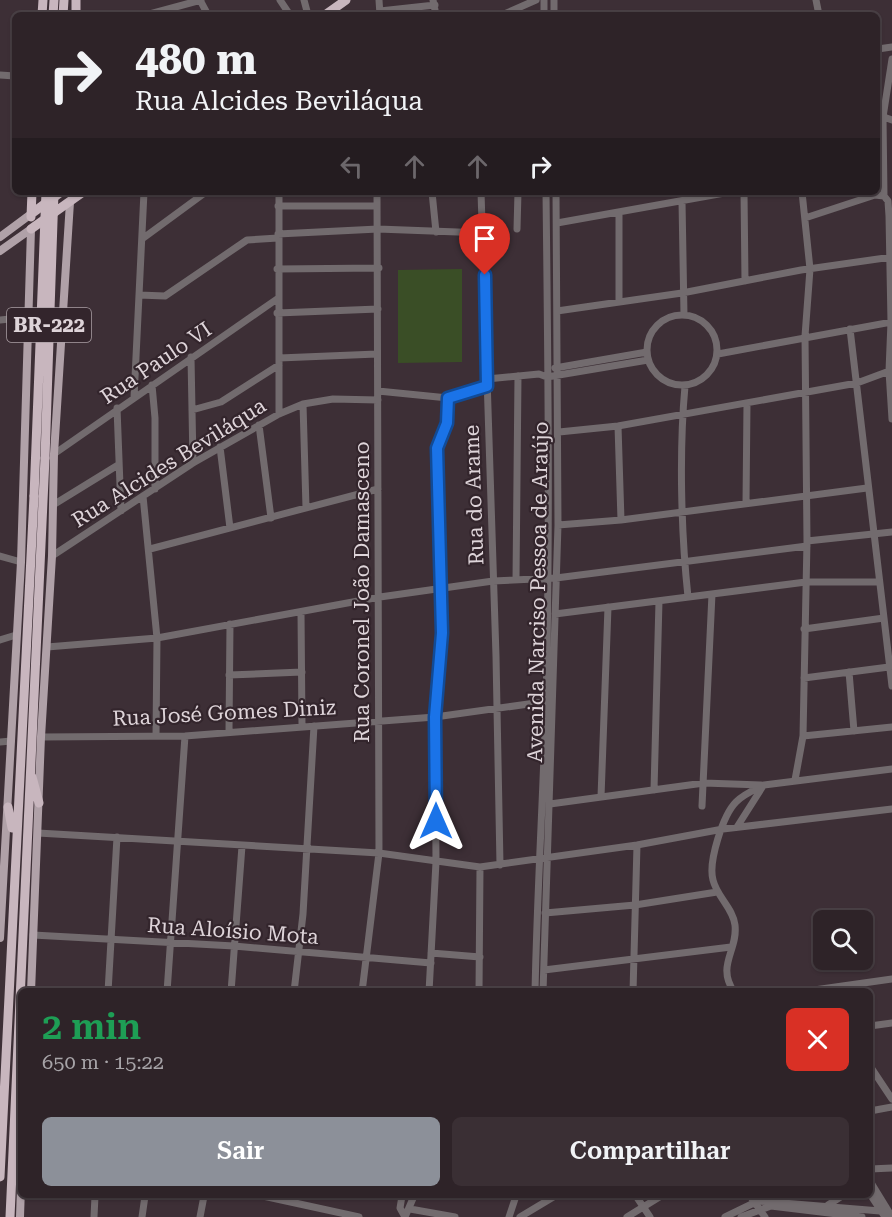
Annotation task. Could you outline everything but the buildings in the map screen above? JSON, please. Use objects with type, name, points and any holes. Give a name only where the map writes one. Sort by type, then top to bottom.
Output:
[{"type":"highway","points":[[329,12],[346,0]]},
{"type":"highway","name":"BR-222","points":[[31,229],[32,195]]},
{"type":"highway","name":"BR-222","points":[[0,1177],[34,496],[46,195]]},
{"type":"highway","name":"BR-222","points":[[20,988],[29,767],[49,456],[54,195]]},
{"type":"highway","points":[[31,214],[57,195]]},
{"type":"highway","points":[[31,229],[70,197]]},
{"type":"highway","points":[[29,767],[39,804]]},
{"type":"highway","points":[[8,807],[15,842]]},
{"type":"highway","name":"BR-222","points":[[10,1217],[18,1028]]},
{"type":"main road","points":[[31,988],[41,736],[52,556],[53,505],[49,456],[70,197]]},
{"type":"main road","points":[[0,237],[31,214]]},
{"type":"main road","points":[[0,251],[31,229]]},
{"type":"main road","name":"BR-222","points":[[0,938],[8,807],[4,798],[11,741],[21,562],[31,229]]},
{"type":"main road","points":[[20,1217],[21,1198]]},
{"type":"street","points":[[157,12],[201,0]]},
{"type":"street","points":[[511,12],[536,0]]},
{"type":"street","points":[[385,12],[434,3]]},
{"type":"street","points":[[892,60],[880,116],[884,193],[888,201],[891,258],[892,419]]},
{"type":"street","points":[[880,116],[892,120]]},
{"type":"street","points":[[884,160],[892,158]]},
{"type":"street","points":[[880,194],[892,189]]},
{"type":"street","points":[[134,398],[144,195]]},
{"type":"street","points":[[142,239],[202,195]]},
{"type":"street","points":[[279,195],[277,313],[279,414]]},
{"type":"street","name":"Rua Coronel João Damasceno","points":[[363,988],[379,853],[377,195]]},
{"type":"street","points":[[432,195],[436,232]]},
{"type":"street","name":"Rua do Arame","points":[[482,195],[500,865]]},
{"type":"street","points":[[517,229],[518,195]]},
{"type":"street","name":"Avenida Narciso Pessoa de Araújo","points":[[535,988],[544,858],[552,579],[547,377],[546,195]]},
{"type":"street","name":"Avenida Narciso Pessoa de Araújo","points":[[543,988],[544,858],[550,804],[549,701],[555,614],[552,579],[558,525],[556,195]]},
{"type":"street","points":[[556,223],[714,195]]},
{"type":"street","points":[[744,195],[744,281]]},
{"type":"street","points":[[795,780],[803,736],[807,544],[805,336],[810,268],[802,195]]},
{"type":"street","points":[[805,218],[875,195]]},
{"type":"street","points":[[682,201],[684,315]]},
{"type":"street","points":[[278,206],[377,206]]},
{"type":"street","points":[[619,213],[619,301]]},
{"type":"street","points":[[139,295],[165,296],[247,240],[378,229],[484,233]]},
{"type":"street","points":[[557,310],[682,293],[810,268],[891,258]]},
{"type":"street","points":[[277,269],[379,268]]},
{"type":"street","name":"Rua Paulo VI","points":[[49,456],[277,299]]},
{"type":"street","points":[[277,313],[378,309]]},
{"type":"street","points":[[684,315],[699,319],[708,325],[717,343],[718,354],[715,363],[703,379],[685,386],[675,385],[658,376],[648,360],[647,352],[648,340],[660,323],[669,317],[684,315]]},
{"type":"street","points":[[0,320],[28,317]]},
{"type":"street","points":[[718,354],[805,336],[892,322]]},
{"type":"street","points":[[850,329],[892,686]]},
{"type":"street","points":[[539,374],[548,368],[647,352]]},
{"type":"street","points":[[192,410],[221,402],[279,361],[377,354]]},
{"type":"street","points":[[191,357],[193,463]]},
{"type":"street","points":[[378,391],[448,398],[487,382],[518,376],[539,374],[547,377],[557,376],[648,360]]},
{"type":"street","points":[[559,432],[618,426],[857,383],[890,370]]},
{"type":"street","points":[[516,580],[518,376]]},
{"type":"street","points":[[152,385],[155,418],[155,489]]},
{"type":"street","points":[[685,386],[682,413],[685,562],[688,597]]},
{"type":"street","points":[[429,988],[436,862],[435,717],[442,633],[437,448],[447,423],[448,398]]},
{"type":"street","name":"Rua Alcides Beviláqua","points":[[52,556],[193,463],[279,414],[303,404],[333,399],[378,400]]},
{"type":"street","points":[[746,503],[747,403]]},
{"type":"street","points":[[303,404],[306,507]]},
{"type":"street","points":[[117,408],[121,511]]},
{"type":"street","points":[[259,425],[271,518]]},
{"type":"street","points":[[618,426],[621,520]]},
{"type":"street","points":[[220,447],[230,528]]},
{"type":"street","points":[[53,505],[118,465]]},
{"type":"street","points":[[558,525],[621,520],[867,488]]},
{"type":"street","points":[[150,549],[378,489]]},
{"type":"street","points":[[143,496],[157,638],[156,736]]},
{"type":"street","points":[[47,647],[157,638],[380,597],[493,581],[552,579],[685,562],[892,531]]},
{"type":"street","points":[[0,556],[21,562]]},
{"type":"street","points":[[555,614],[806,582],[879,582]]},
{"type":"street","points":[[702,806],[712,594]]},
{"type":"street","points":[[654,790],[659,601]]},
{"type":"street","points":[[601,797],[608,607]]},
{"type":"street","points":[[301,612],[302,726]]},
{"type":"street","points":[[804,629],[884,618]]},
{"type":"street","points":[[229,731],[230,624]]},
{"type":"street","points":[[0,640],[16,635]]},
{"type":"street","points":[[804,678],[889,667]]},
{"type":"street","points":[[229,675],[302,672]]},
{"type":"street","points":[[849,672],[854,731]]},
{"type":"street","name":"Rua José Gomes Diniz","points":[[41,736],[185,736],[435,717],[549,701]]},
{"type":"street","points":[[294,988],[307,849],[314,726]]},
{"type":"street","points":[[803,736],[892,727]]},
{"type":"street","points":[[167,988],[185,736]]},
{"type":"street","points":[[0,742],[11,741]]},
{"type":"street","points":[[550,804],[704,783],[764,785],[892,768]]},
{"type":"street","points":[[737,827],[764,785]]},
{"type":"street","points":[[732,988],[726,970],[735,928],[733,916],[717,892],[711,865],[723,829],[735,803],[748,792],[764,785]]},
{"type":"street","points":[[38,833],[379,853],[480,867],[637,845],[737,827],[892,809]]},
{"type":"street","points":[[108,988],[109,939],[117,837]]},
{"type":"street","points":[[633,988],[637,845]]},
{"type":"street","points":[[231,988],[242,846]]},
{"type":"street","points":[[479,988],[480,867]]},
{"type":"street","points":[[545,913],[635,906],[717,892]]},
{"type":"street","name":"Rua Aloísio Mota","points":[[33,935],[234,946],[431,963]]},
{"type":"street","points":[[544,970],[731,947]]},
{"type":"street","points":[[431,954],[480,957]]},
{"type":"street","points":[[829,988],[892,979]]},
{"type":"street","points":[[873,1026],[892,1023]]},
{"type":"street","points":[[873,1070],[892,1099]]},
{"type":"street","points":[[873,1110],[892,1107]]},
{"type":"street","points":[[873,1169],[892,1168]]},
{"type":"street","points":[[873,1188],[884,1212]]},
{"type":"street","points":[[94,1217],[95,1198]]},
{"type":"street","points":[[142,1217],[145,1198]]},
{"type":"street","points":[[200,1217],[204,1198]]},
{"type":"street","points":[[272,1198],[359,1217]]},
{"type":"street","points":[[402,1198],[400,1208],[405,1217],[413,1198]]},
{"type":"street","points":[[509,1217],[515,1198]]},
{"type":"street","points":[[520,1217],[552,1198]]},
{"type":"street","points":[[637,1198],[650,1217]]},
{"type":"street","points":[[627,1217],[657,1198]]},
{"type":"street","points":[[828,1205],[839,1198]]},
{"type":"street","points":[[873,1198],[884,1212],[892,1217]]},
{"type":"street","points":[[725,1217],[755,1202],[828,1205],[884,1212]]},
{"type":"street","points":[[755,1202],[823,1214],[862,1217]]},
{"type":"street","points":[[741,1217],[755,1202]]},
{"type":"street","points":[[755,1202],[765,1217]]},
{"type":"street","points":[[410,1209],[418,1217]]},
{"type":"street","points":[[410,1209],[455,1217]]},
{"type":"green space","points":[[462,269],[462,362],[398,363],[398,270]]},
{"type":"route","points":[[436,821],[435,717],[438,659],[442,633],[437,448],[447,423],[448,398],[487,386],[485,275]]}]
